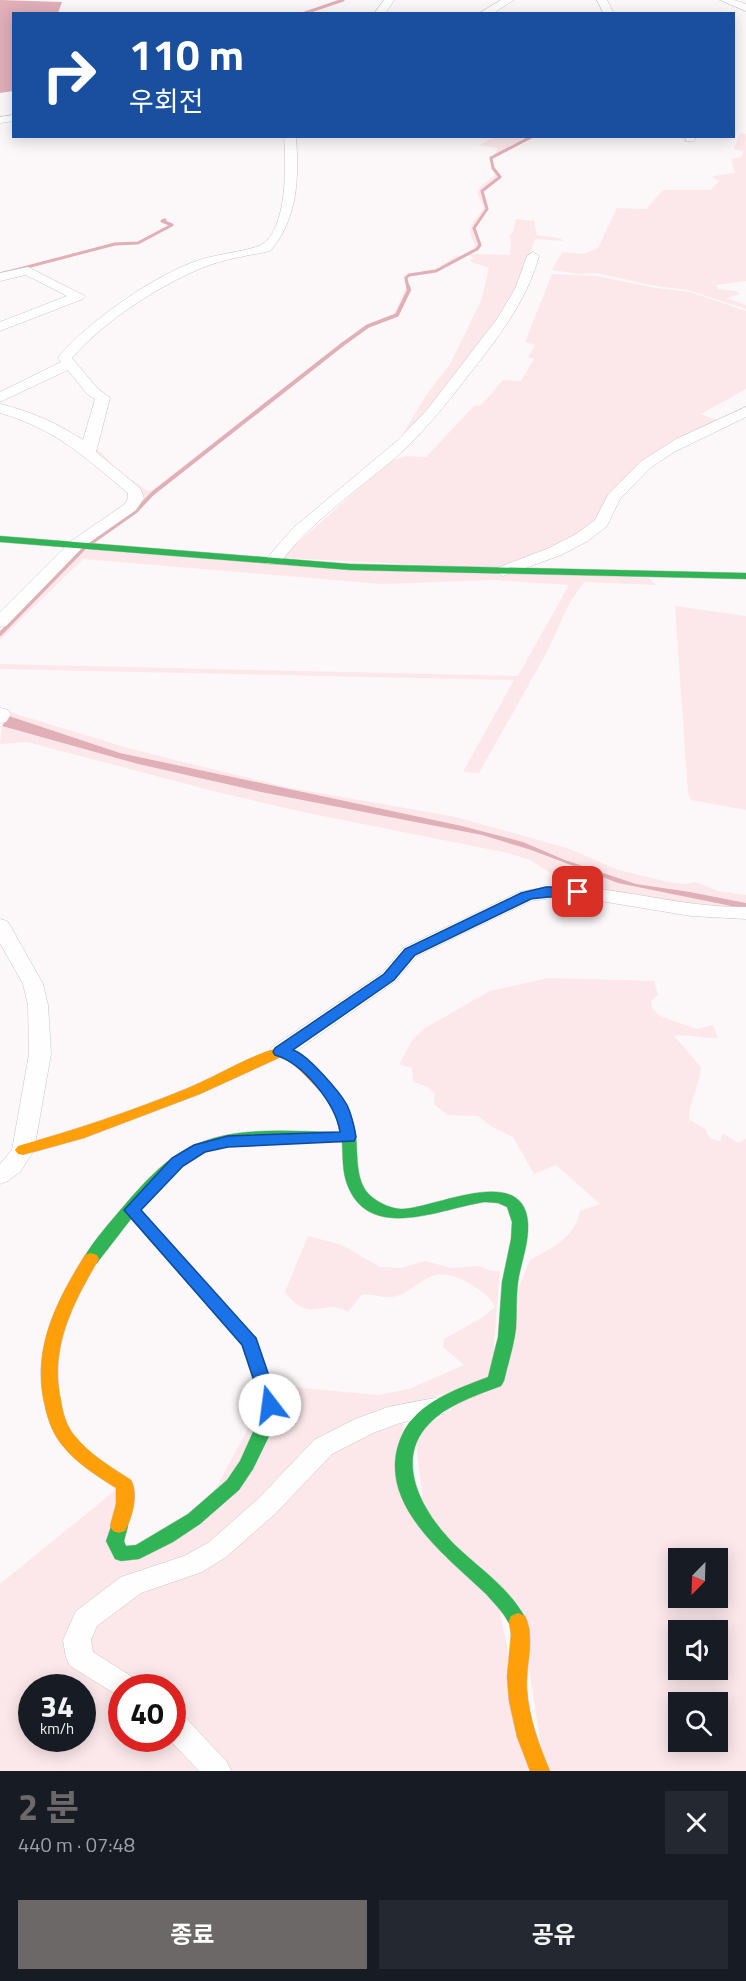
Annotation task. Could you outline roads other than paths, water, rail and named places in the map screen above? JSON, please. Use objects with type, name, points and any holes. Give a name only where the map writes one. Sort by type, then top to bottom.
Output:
[{"type":"street","points":[[487,12],[509,0]]},
{"type":"street","points":[[725,0],[746,8]]},
{"type":"street","points":[[88,451],[87,446],[97,424],[103,398],[92,391],[64,358],[82,340],[153,288],[198,265],[265,248],[281,227],[288,206],[290,138]]},
{"type":"street","points":[[273,561],[302,531],[413,435],[509,312],[530,268],[533,256]]},
{"type":"street","points":[[0,277],[28,271],[78,296],[0,327]]},
{"type":"street","points":[[0,398],[69,364]]},
{"type":"street","points":[[0,408],[50,425],[88,451],[135,492],[136,498],[131,507],[77,544],[0,622]]},
{"type":"street","points":[[503,571],[541,559],[595,529],[607,514],[613,499],[648,462],[694,434],[746,411]]},
{"type":"street","points":[[0,538],[350,567],[746,576]]},
{"type":"street","points":[[23,1150],[56,1144],[214,1083],[280,1052],[389,977],[410,952],[526,896],[546,891],[595,893],[715,914],[746,913]]},
{"type":"street","points":[[0,925],[33,984],[38,1005],[40,1054],[23,1150],[13,1166],[0,1176]]},
{"type":"street","points":[[280,1052],[293,1055],[339,1106],[346,1121],[349,1137],[353,1184],[362,1198],[387,1213],[400,1216],[492,1197],[513,1204],[519,1213],[520,1229],[510,1284],[506,1337],[495,1381],[441,1406],[422,1419],[411,1433],[404,1452],[408,1494],[421,1519],[518,1621],[520,1642],[517,1672],[518,1700],[525,1737],[540,1771]]},
{"type":"street","points":[[132,1210],[250,1343],[270,1405],[262,1432],[247,1464],[233,1485],[194,1519],[167,1537],[139,1552],[121,1554],[115,1541],[125,1504],[125,1485],[70,1442],[57,1419],[48,1390],[51,1333],[65,1303],[86,1267],[132,1210],[177,1162],[200,1148],[228,1142],[349,1137]]},
{"type":"street","points":[[108,1676],[80,1658],[76,1640],[86,1619],[131,1585],[192,1564],[217,1550],[267,1506],[323,1447],[364,1426],[397,1414],[441,1406]]},
{"type":"street","points":[[186,1738],[218,1771]]},
{"type":"waterway","points":[[308,12],[343,0]]},
{"type":"waterway","points":[[408,288],[406,278],[409,275],[436,271],[477,249],[480,245],[474,228],[487,209],[482,191],[500,177],[493,168],[491,158],[529,138]]},
{"type":"waterway","points":[[0,274],[115,244],[138,243],[172,225],[162,221],[165,220]]},
{"type":"waterway","points":[[92,542],[136,511],[152,494],[343,344],[368,326],[397,315],[409,290],[408,286]]},
{"type":"waterway","points":[[0,634],[83,549]]}]
